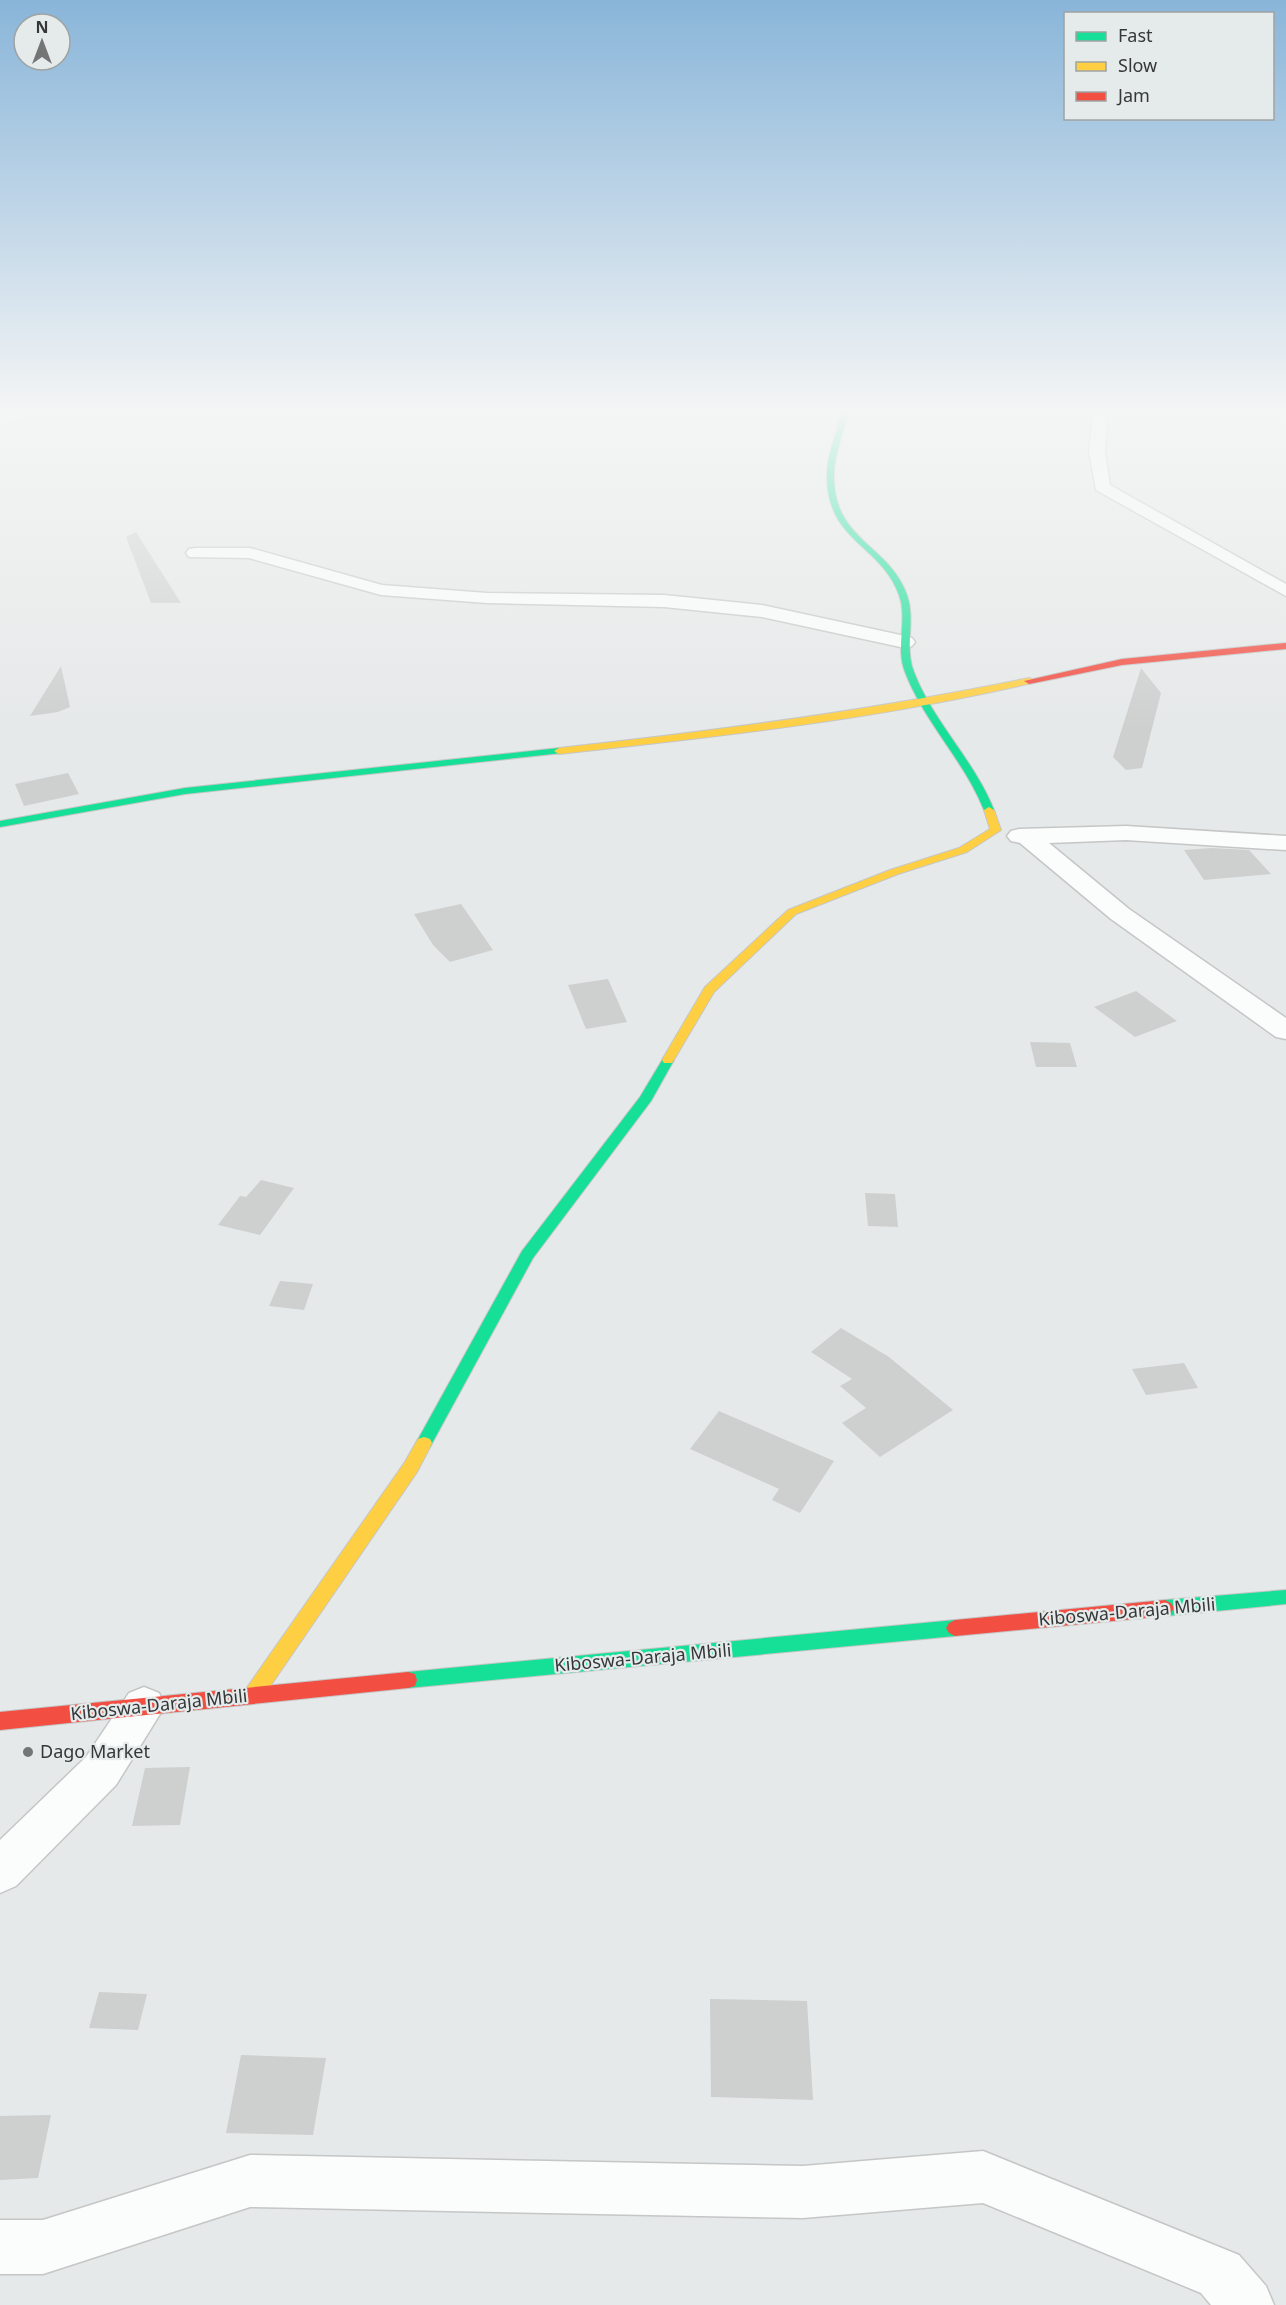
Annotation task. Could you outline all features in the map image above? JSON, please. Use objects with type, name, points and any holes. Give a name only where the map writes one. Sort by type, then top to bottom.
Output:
[{"type":"street","points":[[837,516],[860,544],[890,571],[904,596],[908,670],[939,727],[981,786],[996,831]]},
{"type":"street","points":[[1153,516],[1286,591]]},
{"type":"street","points":[[195,553],[250,553],[381,590],[488,598],[664,601],[762,611],[905,642]]},
{"type":"street","points":[[0,824],[185,791],[677,739],[926,703],[1122,662],[1286,646]]},
{"type":"street","points":[[253,1695],[411,1467],[527,1255],[646,1098],[710,990],[792,912],[894,872],[963,850],[996,831],[1027,837],[1126,833],[1286,843]]},
{"type":"street","points":[[1027,837],[1120,914],[1286,1031]]},
{"type":"street","name":"Kiboswa-Daraja Mbili","points":[[0,1721],[1286,1597]]},
{"type":"street","points":[[0,1871],[101,1771],[144,1706]]},
{"type":"street","points":[[0,2247],[44,2247],[250,2181],[803,2192],[983,2176],[1220,2274],[1247,2305]]},
{"type":"building","points":[[136,532],[181,603],[151,603],[126,537]]},
{"type":"building","points":[[61,666],[70,707],[58,712],[30,716]]},
{"type":"building","points":[[1141,668],[1161,693],[1142,768],[1126,770],[1113,757]]},
{"type":"building","points":[[68,773],[79,794],[24,806],[15,784]]},
{"type":"building","points":[[1212,848],[1249,850],[1271,874],[1204,880],[1184,850]]},
{"type":"building","points":[[461,904],[493,950],[450,962],[433,945],[414,914]]},
{"type":"building","points":[[608,979],[627,1022],[586,1029],[568,985]]},
{"type":"building","points":[[1136,991],[1177,1021],[1135,1037],[1094,1007]]},
{"type":"building","points":[[1030,1042],[1070,1043],[1077,1067],[1036,1067]]},
{"type":"building","points":[[261,1180],[294,1188],[260,1235],[218,1225],[240,1196],[246,1197]]},
{"type":"building","points":[[865,1193],[895,1194],[898,1227],[868,1226]]},
{"type":"building","points":[[280,1281],[313,1284],[304,1310],[269,1306]]},
{"type":"building","points":[[841,1328],[889,1357],[953,1410],[880,1457],[842,1423],[866,1408],[840,1386],[852,1379],[811,1352]]},
{"type":"building","points":[[1184,1363],[1198,1388],[1146,1395],[1132,1369]]},
{"type":"building","points":[[719,1411],[834,1461],[800,1513],[772,1500],[779,1489],[690,1449]]},
{"type":"building","points":[[190,1767],[180,1825],[132,1826],[145,1768]]},
{"type":"building","points":[[99,1992],[147,1994],[138,2030],[89,2028]]},
{"type":"building","points":[[710,1999],[807,2001],[813,2100],[711,2097]]},
{"type":"building","points":[[241,2055],[326,2058],[313,2135],[226,2133]]},
{"type":"building","points":[[51,2115],[38,2178],[0,2180],[0,2116]]},
{"type":"traffic: fast","points":[[838,516],[852,535],[896,580],[905,604],[905,654],[909,672],[928,708],[972,774],[989,810]]},
{"type":"traffic: fast","points":[[0,824],[185,791],[559,751]]},
{"type":"traffic: fast","points":[[424,1443],[527,1255],[646,1098],[668,1060]]},
{"type":"traffic: fast","points":[[1165,1608],[1286,1597]]},
{"type":"traffic: fast","points":[[408,1680],[955,1628]]},
{"type":"traffic: slow","points":[[559,751],[795,722],[912,704],[1029,681]]},
{"type":"traffic: slow","points":[[668,1060],[709,990],[792,912],[894,872],[963,850],[996,830],[989,810]]},
{"type":"traffic: slow","points":[[253,1695],[411,1467],[424,1443]]},
{"type":"traffic: jam","points":[[1029,681],[1122,662],[1286,646]]},
{"type":"traffic: jam","points":[[955,1628],[1165,1608]]},
{"type":"traffic: jam","points":[[0,1721],[408,1680]]},
{"type":"place","name":"Dago Market","points":[[28,1752]]}]
